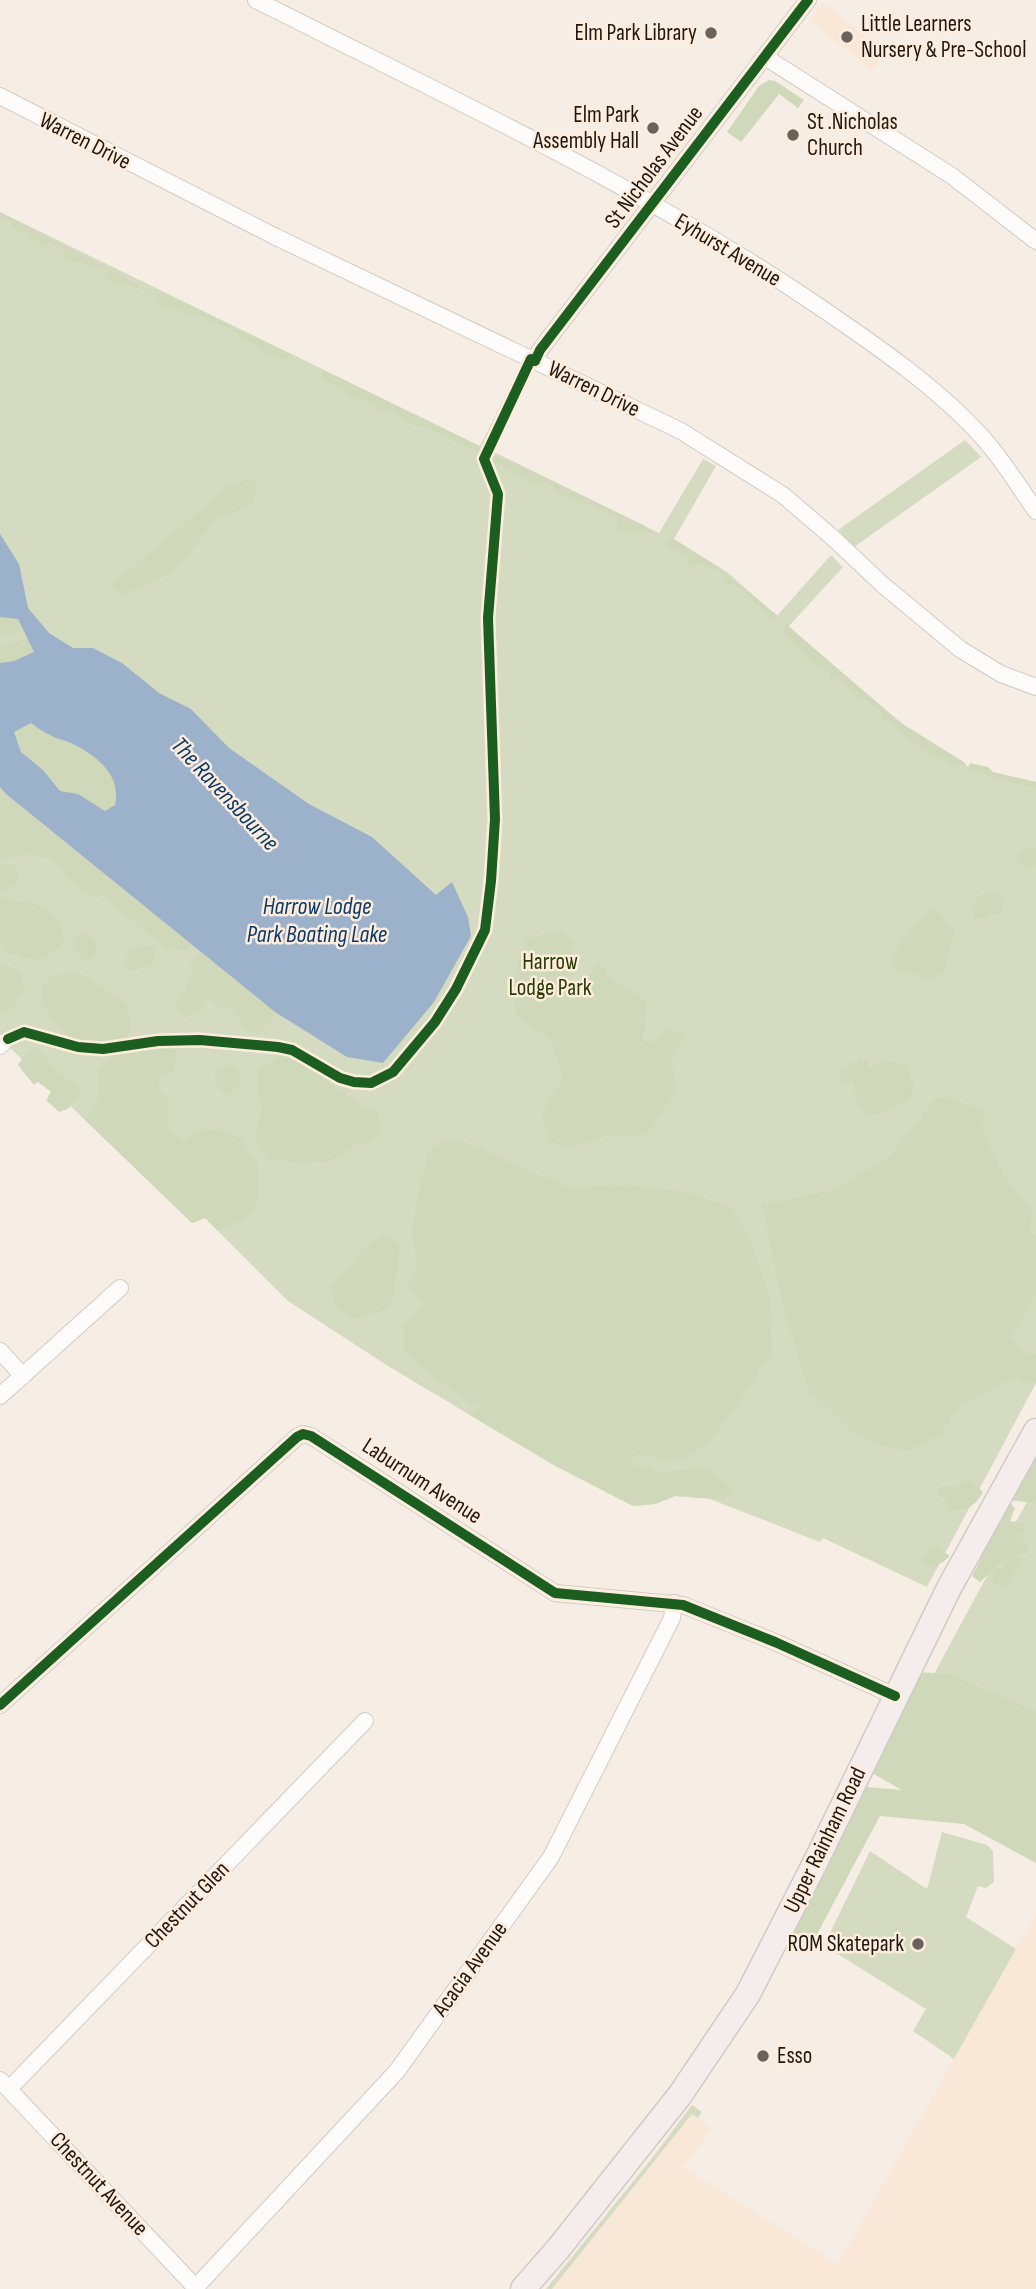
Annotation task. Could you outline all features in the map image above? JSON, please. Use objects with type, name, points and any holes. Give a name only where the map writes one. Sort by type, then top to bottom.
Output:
[{"type":"main road","name":"Upper Rainham Road","points":[[523,2289],[567,2239],[680,2095],[748,1994],[949,1588],[1036,1431]]},
{"type":"street","name":"Eyhurst Avenue","points":[[256,0],[480,112],[652,204],[771,273],[865,339],[934,392],[984,439],[1036,511]]},
{"type":"street","name":"St Nicholas Avenue","points":[[535,360],[808,0]]},
{"type":"street","points":[[765,57],[952,176],[1036,241]]},
{"type":"street","name":"Warren Drive","points":[[0,96],[275,237],[681,431],[728,458],[783,495],[883,585],[960,649],[1001,674],[1036,687]]},
{"type":"street","points":[[0,1396],[120,1288]]},
{"type":"street","points":[[0,1351],[23,1376]]},
{"type":"street","name":"Laburnum Avenue","points":[[0,1704],[303,1434],[334,1449],[555,1593],[674,1603],[775,1642],[895,1696]]},
{"type":"street","name":"Acacia Avenue","points":[[197,2288],[397,2071],[551,1857],[672,1618],[674,1603]]},
{"type":"street","name":"Chestnut Glen","points":[[4,2084],[365,1721]]},
{"type":"street","name":"Chestnut Avenue","points":[[4,2084],[197,2288]]},
{"type":"shaded area","name":"Little Learners Nursery & Pre-School","points":[[823,3],[886,53],[872,70],[809,21]]},
{"type":"shaded area","points":[[1036,1914],[1036,2289],[552,2289],[692,2114],[712,2129],[683,2167],[838,2264]]},
{"type":"green space","points":[[769,80],[775,81],[804,100],[798,108],[779,94],[741,142],[727,132],[759,86]]},
{"type":"green space","name":"Harrow Lodge Park","points":[[0,212],[480,446],[519,368],[532,374],[494,452],[659,533],[703,459],[716,466],[674,539],[727,572],[777,616],[831,555],[843,567],[789,626],[815,652],[949,762],[1036,783],[1036,1383],[927,1587],[823,1538],[820,1542],[710,1499],[675,1496],[655,1504],[633,1506],[552,1464],[388,1366],[288,1301],[205,1218],[192,1223],[0,1038]]},
{"type":"green space","points":[[0,212],[154,293],[127,284],[112,283],[103,277],[108,272],[101,267],[92,270],[84,264],[83,259],[78,262],[66,259],[62,248],[49,242],[44,247],[31,239],[27,231],[22,233],[12,227],[12,222],[0,216]]},
{"type":"green space","points":[[154,293],[163,293],[292,355],[285,360],[272,353],[267,357],[252,342],[232,331],[192,313],[189,315],[160,304]]},
{"type":"green space","points":[[323,370],[481,447],[480,453],[423,425],[411,425],[390,409],[383,411],[356,396],[352,399],[342,387],[325,381],[321,374]]},
{"type":"green space","points":[[965,440],[981,457],[854,547],[838,530]]},
{"type":"green space","points":[[489,454],[515,463],[643,525],[660,538],[641,529],[636,532],[618,531],[616,523],[619,520],[613,515],[593,504],[581,503],[555,493],[553,486],[545,482],[537,484],[493,463]]},
{"type":"green space","points":[[253,478],[259,488],[250,506],[214,519],[195,547],[168,575],[121,595],[111,585],[230,485]]},
{"type":"green space","points":[[670,537],[712,563],[778,616],[774,620],[737,586],[727,584],[715,568],[710,570],[705,564],[687,564],[688,557],[676,550],[669,550],[665,543]]},
{"type":"green space","points":[[0,617],[18,619],[23,627],[10,636],[0,636]]},
{"type":"green space","points":[[786,624],[901,723],[964,762],[968,769],[970,763],[988,767],[993,772],[1036,782],[1036,788],[968,770],[961,765],[953,767],[916,744],[890,720],[884,722],[884,714],[862,698],[859,700],[837,678],[829,678],[829,672],[804,655],[784,632]]},
{"type":"green space","points":[[28,635],[35,652],[14,661],[0,663],[0,646],[23,640]]},
{"type":"green space","points":[[31,723],[98,760],[115,784],[115,805],[105,811],[78,794],[60,791],[43,770],[21,752],[14,732]]},
{"type":"green space","points":[[0,787],[6,795],[192,945],[187,951],[166,948],[110,903],[105,895],[96,898],[72,882],[51,858],[40,859],[31,852],[17,857],[0,858]]},
{"type":"green space","points":[[1032,845],[1036,850],[1036,865],[1023,868],[1016,857]]},
{"type":"green space","points":[[0,864],[14,864],[19,875],[17,884],[0,892]]},
{"type":"green space","points":[[995,890],[1004,897],[1001,913],[975,919],[972,907],[978,896]]},
{"type":"green space","points":[[0,897],[17,902],[30,902],[49,910],[60,924],[64,939],[60,946],[44,959],[32,959],[5,952],[0,939]]},
{"type":"green space","points":[[935,908],[955,933],[943,972],[927,981],[916,974],[899,972],[891,961],[908,930]]},
{"type":"green space","points":[[559,930],[574,941],[566,993],[583,992],[598,962],[617,983],[647,1001],[643,1042],[655,1041],[670,1028],[684,1037],[672,1059],[676,1091],[647,1135],[609,1135],[568,1148],[550,1141],[542,1115],[563,1077],[551,1040],[517,1017],[512,983],[526,939]]},
{"type":"green space","points":[[81,934],[90,935],[97,943],[94,957],[87,961],[78,955],[72,944],[75,937]]},
{"type":"green space","points":[[142,944],[153,947],[156,953],[152,964],[138,970],[125,970],[128,954]]},
{"type":"green space","points":[[200,952],[275,1012],[271,1022],[257,1034],[242,1023],[233,1007],[220,1010],[207,996],[200,1011],[186,1018],[174,1007],[193,975],[189,966]]},
{"type":"green space","points":[[0,961],[21,972],[25,990],[14,1006],[0,1014]]},
{"type":"green space","points":[[82,974],[126,1003],[131,1019],[128,1038],[96,1046],[87,1045],[70,1038],[48,1012],[42,1002],[41,987],[54,975]]},
{"type":"green space","points":[[170,1042],[176,1045],[177,1060],[174,1071],[160,1076],[159,1088],[168,1099],[169,1131],[184,1141],[197,1131],[218,1130],[240,1138],[258,1164],[259,1199],[253,1210],[244,1219],[218,1231],[205,1218],[192,1223],[85,1120],[99,1097],[99,1070],[115,1052],[137,1053],[149,1045]]},
{"type":"green space","points":[[38,1046],[55,1069],[82,1090],[68,1109],[59,1112],[46,1100],[51,1092],[38,1082],[34,1085],[18,1065],[26,1053]]},
{"type":"green space","points":[[281,1054],[303,1059],[361,1106],[376,1112],[383,1131],[369,1144],[358,1143],[339,1157],[318,1163],[268,1160],[254,1138],[263,1104],[258,1096],[258,1072]]},
{"type":"green space","points":[[859,1059],[868,1061],[868,1070],[882,1060],[904,1065],[914,1084],[910,1099],[881,1113],[865,1112],[856,1098],[854,1083],[843,1083],[839,1070]]},
{"type":"green space","points":[[232,1065],[240,1073],[241,1082],[235,1090],[225,1095],[214,1076],[221,1069]]},
{"type":"green space","points":[[936,1097],[956,1100],[986,1112],[981,1127],[1004,1176],[1032,1210],[1030,1231],[1036,1239],[1036,1295],[1011,1336],[1021,1350],[1030,1356],[1036,1353],[1036,1383],[1023,1382],[1017,1376],[962,1405],[940,1434],[908,1451],[876,1444],[850,1430],[808,1389],[783,1306],[762,1205],[837,1189],[891,1155]]},
{"type":"green space","points":[[445,1140],[462,1141],[569,1188],[627,1185],[687,1192],[731,1207],[751,1242],[771,1302],[772,1352],[707,1445],[678,1461],[637,1454],[631,1463],[636,1467],[649,1467],[656,1473],[707,1467],[732,1489],[725,1499],[675,1496],[655,1504],[633,1506],[552,1464],[470,1415],[485,1404],[468,1402],[420,1366],[404,1350],[404,1325],[425,1303],[407,1289],[417,1263],[411,1231],[428,1151]]},
{"type":"green space","points":[[384,1234],[394,1239],[400,1248],[393,1298],[387,1309],[352,1319],[337,1308],[330,1288],[359,1260],[358,1252]]},
{"type":"green space","points":[[1036,1456],[1036,1503],[1008,1500],[1032,1459]]},
{"type":"green space","points":[[969,1480],[983,1492],[980,1497],[970,1507],[950,1510],[945,1498],[938,1496],[939,1488],[948,1485],[954,1488]]},
{"type":"green space","points":[[1036,1485],[1036,1840],[880,1774]]},
{"type":"green space","points":[[1010,1503],[1015,1508],[1010,1521],[1026,1523],[1025,1532],[1018,1536],[1016,1543],[1028,1543],[1028,1553],[1017,1554],[1020,1568],[1013,1573],[1013,1581],[1005,1588],[992,1582],[994,1570],[1003,1567],[1011,1556],[1005,1558],[980,1582],[972,1576],[980,1561],[981,1547]]},
{"type":"green space","points":[[937,1547],[950,1556],[928,1568],[919,1561],[927,1551]]},
{"type":"green space","points":[[916,1672],[949,1674],[1036,1712],[1036,1863],[964,1824],[880,1816],[808,1951],[790,1935],[866,1787],[902,1790],[865,1769],[884,1750]]},
{"type":"green space","name":"ROM Skatepark","points":[[942,1832],[987,1845],[993,1851],[994,1882],[986,1888],[978,1886],[966,1917],[1016,1949],[954,2059],[913,2031],[926,2009],[828,1948],[827,1939],[870,1851],[927,1889]]},
{"type":"green space","points":[[692,2105],[702,2112],[698,2118],[692,2114],[552,2289],[546,2289],[653,2157]]},
{"type":"water","name":"Harrow Lodge Park Boating Lake","points":[[0,534],[19,564],[28,608],[49,633],[73,648],[93,648],[122,663],[159,693],[191,709],[229,748],[309,804],[372,837],[436,895],[452,882],[468,917],[471,936],[434,1002],[383,1063],[347,1057],[275,1012],[6,794],[0,787],[0,663],[14,661],[34,652],[18,619],[0,617]],"holes":[[[31,723],[98,760],[115,784],[115,805],[105,811],[78,794],[60,791],[43,770],[21,752],[14,732]]]},
{"type":"cycle path","points":[[8,1039],[24,1032],[78,1047],[103,1049],[158,1041],[200,1040],[278,1047],[292,1050],[340,1078],[371,1083],[393,1072],[435,1022],[456,989],[485,930],[491,881],[495,819],[488,618],[498,494],[484,459],[531,359],[535,361],[540,350],[808,0]]},
{"type":"cycle path","points":[[0,1705],[303,1434],[311,1436],[555,1593],[683,1605],[775,1642],[895,1696]]},
{"type":"place","name":"Elm Park Library","points":[[711,33]]},
{"type":"place","name":"Little Learners Nursery & Pre-School","points":[[847,37]]},
{"type":"place","name":"Elm Park Assembly Hall","points":[[653,128]]},
{"type":"place","name":"St .Nicholas Church","points":[[793,135]]},
{"type":"place","name":"ROM Skatepark","points":[[918,1944]]},
{"type":"place","name":"Esso","points":[[763,2056]]},
{"type":"water label","name":"The Ravensbourne","points":[[225,794]]}]
